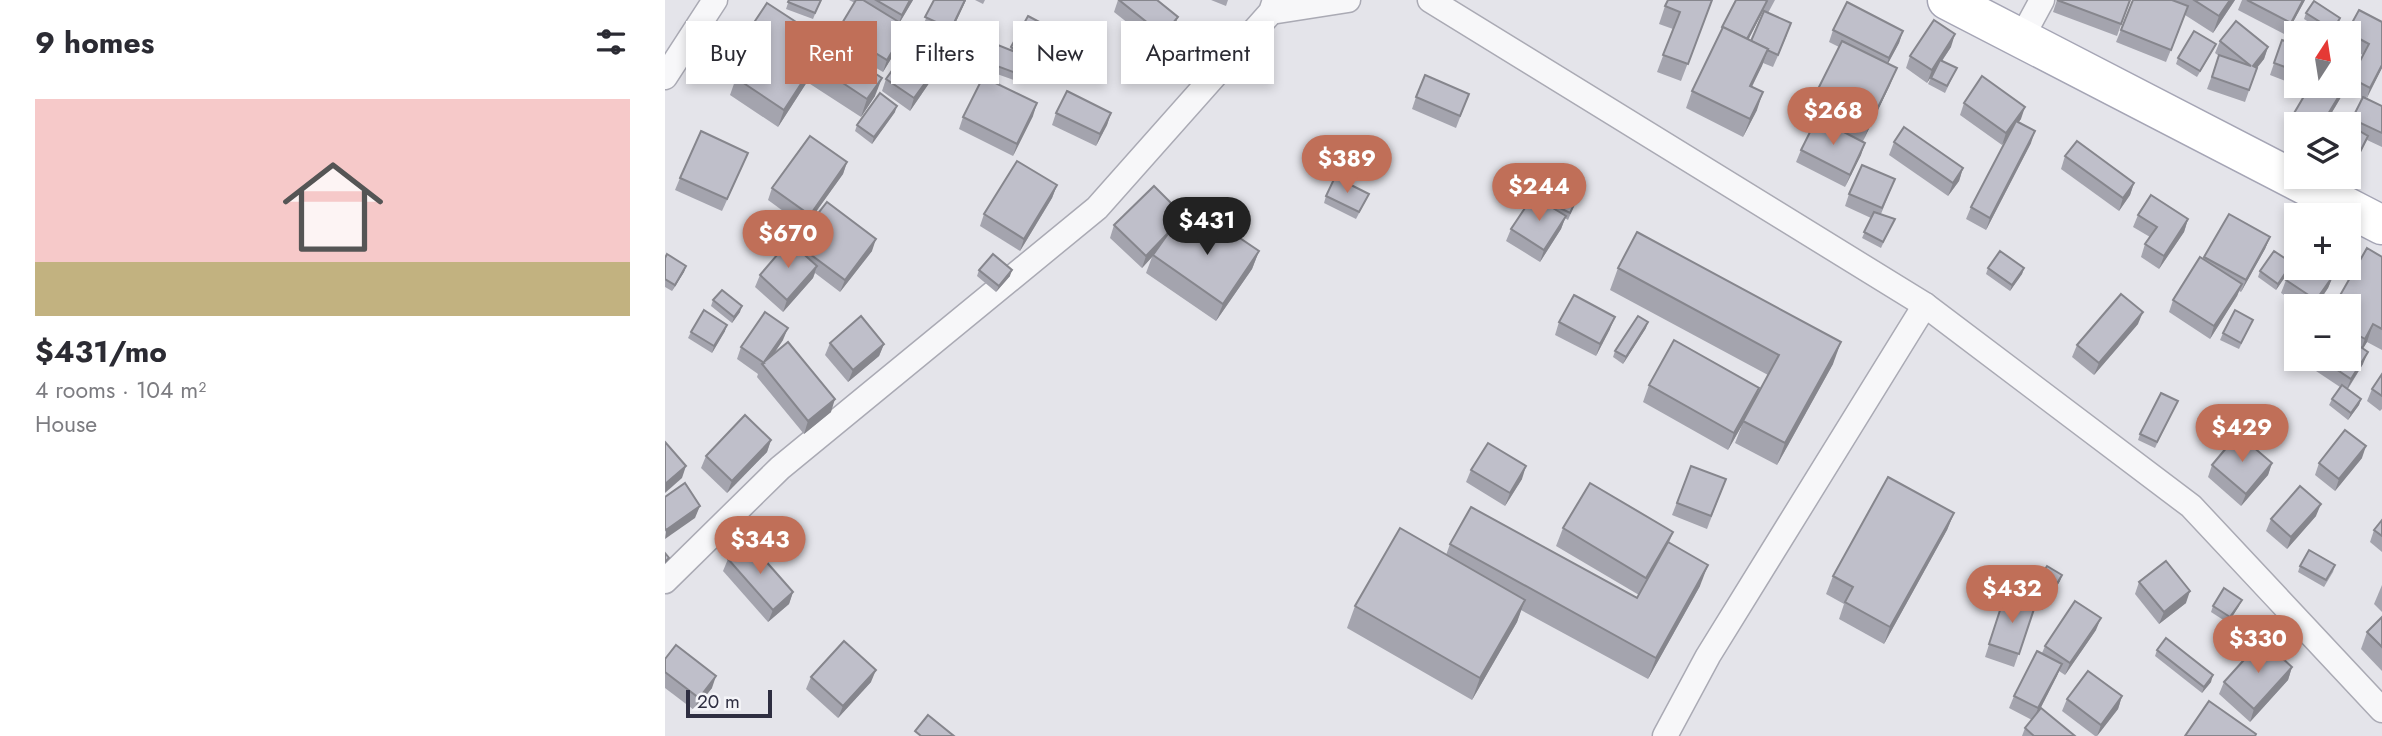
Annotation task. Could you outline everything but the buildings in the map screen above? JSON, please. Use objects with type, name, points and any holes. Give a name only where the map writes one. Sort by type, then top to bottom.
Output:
[{"type":"main road","points":[[1947,0],[2382,225]]},
{"type":"street","points":[[665,77],[715,0]]},
{"type":"street","points":[[665,581],[780,468],[1097,208],[1273,6],[1348,0]]},
{"type":"street","points":[[1430,0],[1925,305],[2191,506],[2382,710]]},
{"type":"street","points":[[2022,37],[2042,0]]},
{"type":"street","points":[[1665,736],[1708,656],[1925,305]]}]
